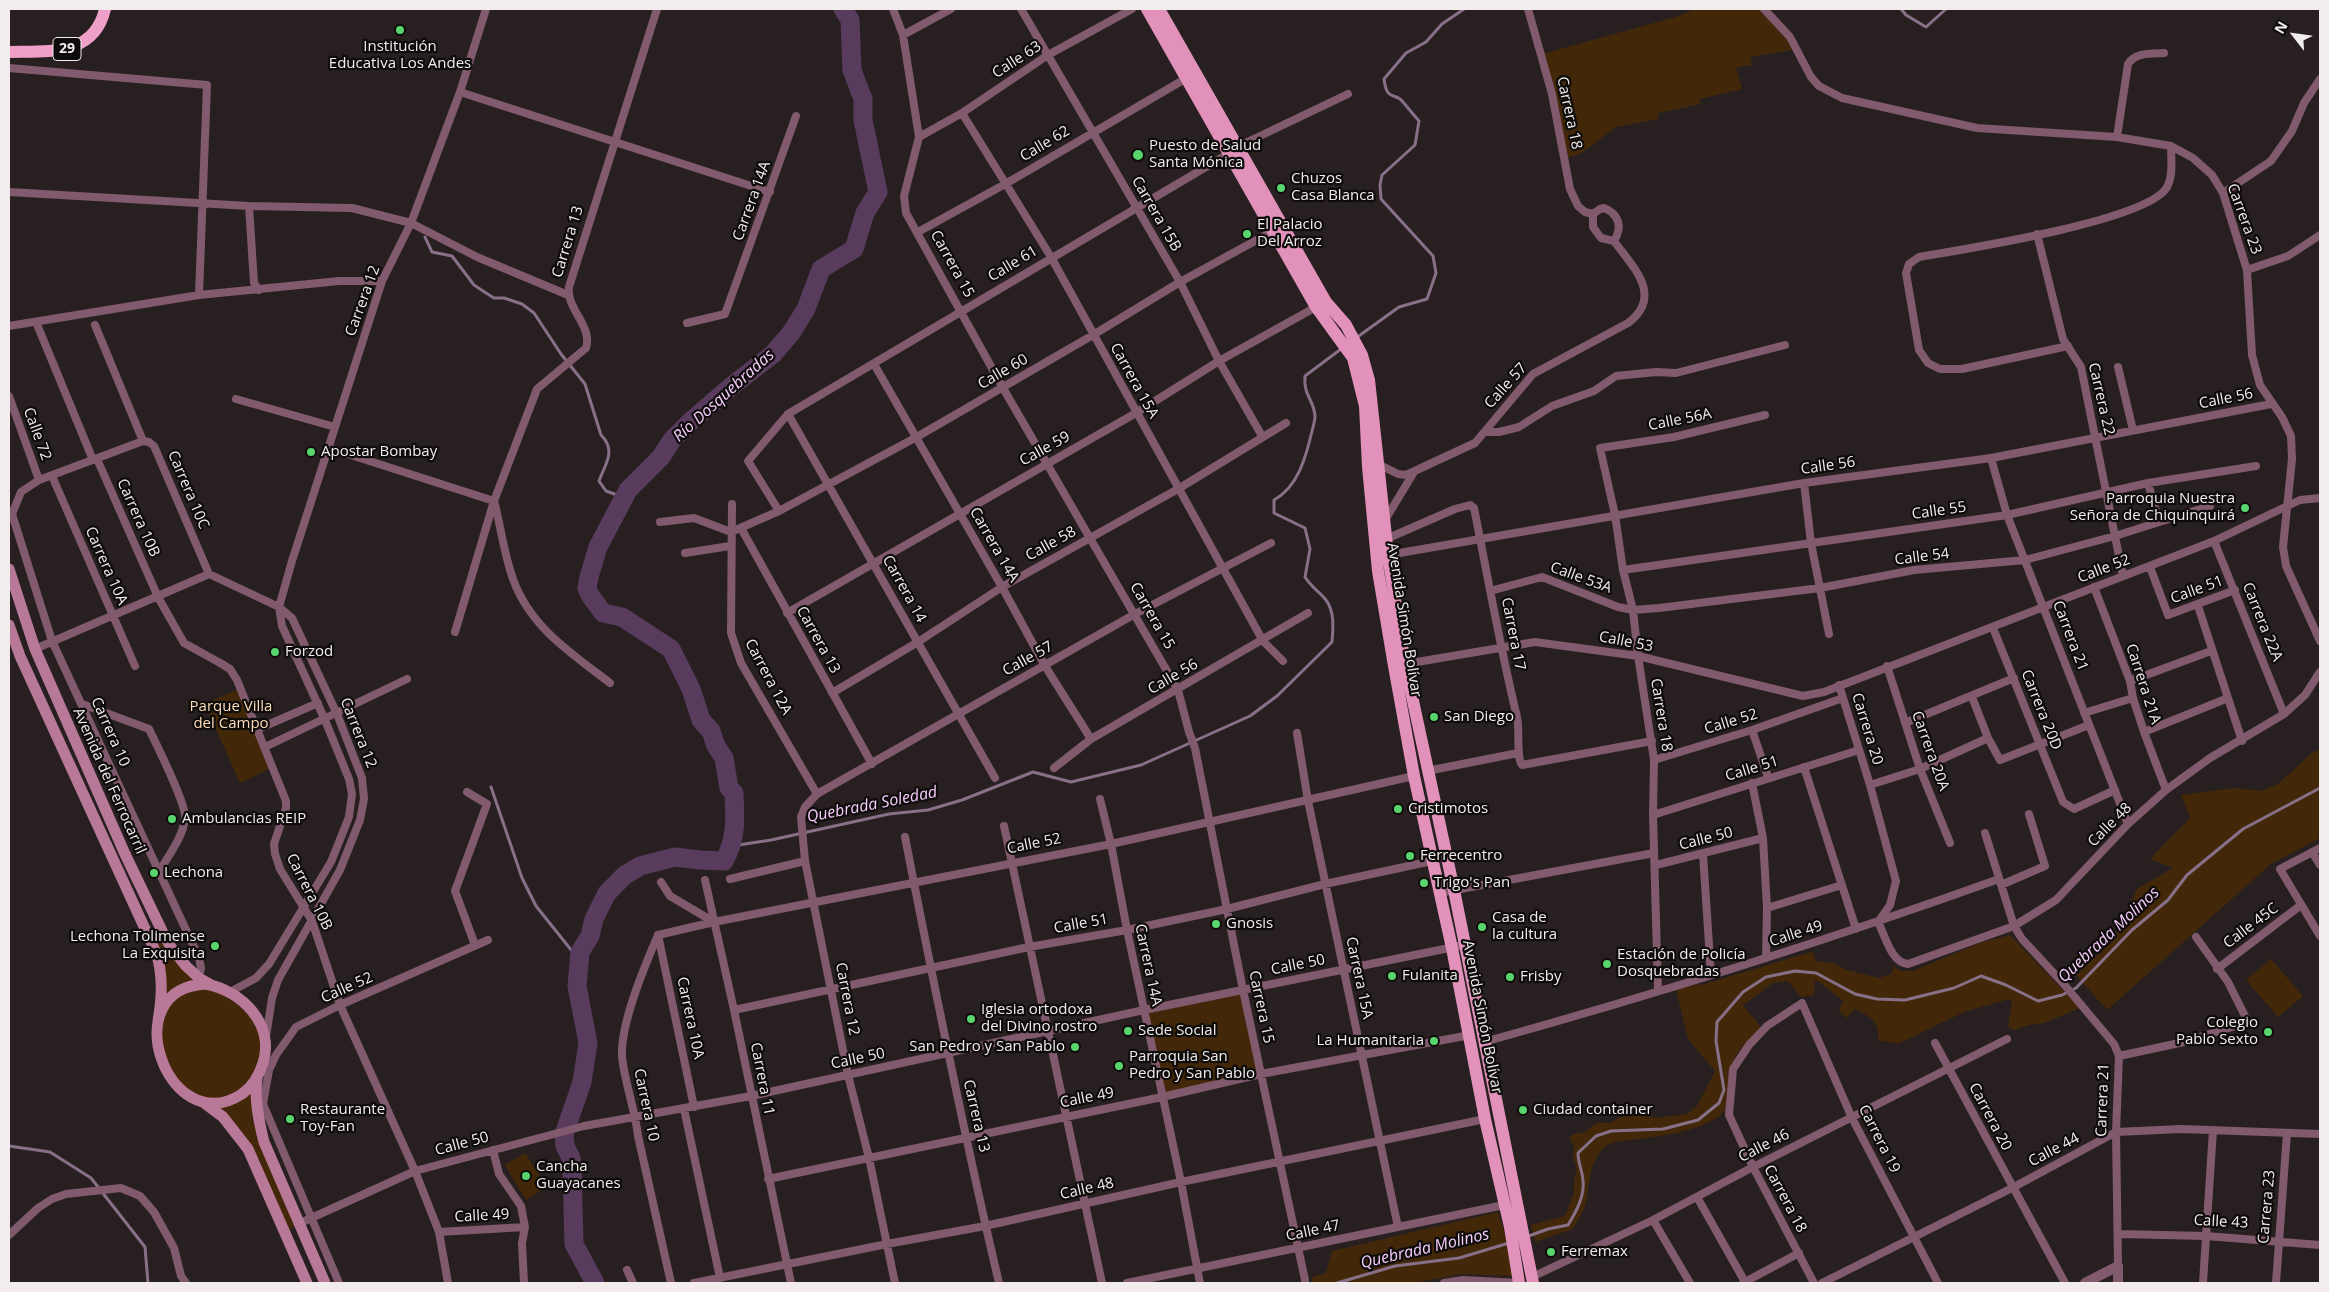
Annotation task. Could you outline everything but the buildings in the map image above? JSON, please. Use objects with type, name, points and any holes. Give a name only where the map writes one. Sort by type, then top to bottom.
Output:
[{"type":"highway","name":"29","points":[[9,52],[61,50],[73,47],[87,39],[97,28],[106,9]]},
{"type":"main road","name":"Avenida Simón Bolívar","points":[[1147,9],[1185,79],[1232,150]]},
{"type":"main road","name":"Avenida Simón Bolívar","points":[[1159,9],[1232,150],[1277,228],[1326,302],[1357,357],[1373,405],[1386,539],[1405,664],[1454,890],[1458,947],[1470,1035],[1485,1119],[1504,1205],[1516,1224]]},
{"type":"main road","name":"Avenida Simón Bolívar","points":[[1277,228],[1316,308],[1340,328]]},
{"type":"main road","name":"Avenida Simón Bolívar","points":[[1357,357],[1365,406],[1368,467],[1378,571],[1414,776],[1439,893],[1458,947],[1484,1042],[1522,1258],[1532,1280]]},
{"type":"main road","name":"Avenida del Ferrocarril","points":[[9,569],[35,649],[125,854],[163,933],[177,956],[199,978],[213,986]]},
{"type":"main road","name":"Avenida del Ferrocarril","points":[[9,625],[20,656],[157,956],[161,973],[162,993],[158,1020]]},
{"type":"main road","points":[[307,1283],[248,1149],[223,1117],[203,1102],[181,1090],[165,1070],[157,1046],[158,1020],[165,1005],[177,993],[191,986],[213,986],[230,992],[243,1001],[253,1012],[266,1041],[264,1060],[257,1078],[256,1088],[264,1142],[324,1283]]},
{"type":"main road","points":[[203,1102],[219,1102],[234,1098],[247,1090],[257,1078]]},
{"type":"main road","name":"Avenida Simón Bolívar","points":[[1519,1283],[1522,1258]]},
{"type":"street","name":"Carrera 12","points":[[230,992],[264,971],[331,862],[349,818],[352,794],[349,778],[318,702],[282,626],[279,607],[382,281],[411,223],[460,92],[486,9]]},
{"type":"street","name":"Carrera 13","points":[[455,632],[494,501],[536,389],[586,348],[588,342],[568,295],[614,142],[657,9]]},
{"type":"street","name":"Carrera 15","points":[[893,9],[903,35],[919,137],[904,196],[906,213],[1003,388],[1178,690],[1195,748],[1208,821],[1306,1280]]},
{"type":"street","points":[[903,35],[952,9]]},
{"type":"street","name":"Carrera 15B","points":[[1021,9],[1180,282],[1219,361],[1262,436]]},
{"type":"street","name":"Calle 63","points":[[919,137],[962,113],[1048,55],[1132,9]]},
{"type":"street","name":"Carrera 18","points":[[1528,9],[1552,94],[1570,189],[1578,206],[1584,212],[1593,214]]},
{"type":"street","name":"Carrera 23","points":[[1764,9],[1787,33],[1811,77],[1819,86],[1842,98],[1977,128],[2117,137],[2170,146],[2203,166],[2212,175],[2222,193],[2247,270],[2252,355],[2260,385],[2271,404],[2282,417],[2291,436],[2292,459],[2283,547],[2286,566],[2320,641]]},
{"type":"street","points":[[2117,137],[2128,64],[2131,58],[2164,53]]},
{"type":"street","points":[[9,76],[9,68],[206,85],[199,295]]},
{"type":"street","points":[[2222,193],[2271,161],[2292,130],[2307,96],[2320,78]]},
{"type":"street","name":"Calle 62","points":[[918,232],[1007,183],[1185,79]]},
{"type":"street","points":[[460,92],[770,192]]},
{"type":"street","name":"Calle 61","points":[[779,512],[748,461],[788,414],[1232,150],[1348,94]]},
{"type":"street","name":"Carrera 15A","points":[[962,113],[1052,257],[1136,413],[1263,640],[1283,661]]},
{"type":"street","name":"Carrera 14A","points":[[687,324],[725,314],[796,116]]},
{"type":"street","points":[[2068,346],[1962,369],[1940,369],[1928,363],[1919,350],[1906,273],[1909,264],[1919,257],[2001,243],[2093,221],[2151,202],[2166,189],[2172,165],[2170,146]]},
{"type":"street","points":[[9,192],[201,204],[352,208],[411,223],[476,257],[568,295]]},
{"type":"street","points":[[249,206],[254,283],[259,290]]},
{"type":"street","points":[[1600,208],[1604,208],[1614,214],[1619,227],[1614,241],[1607,240],[1596,233],[1593,227],[1593,214],[1600,208]]},
{"type":"street","name":"Calle 60","points":[[731,532],[779,512],[915,438],[1094,335],[1180,282],[1277,228]]},
{"type":"street","name":"Carrera 22","points":[[2038,234],[2063,338],[2081,367],[2123,576]]},
{"type":"street","points":[[2247,270],[2288,256],[2320,235]]},
{"type":"street","name":"Calle 57","points":[[1414,472],[1475,443],[1533,374],[1628,323],[1639,314],[1644,303],[1645,292],[1642,281],[1614,241]]},
{"type":"street","points":[[9,326],[199,295],[339,281],[382,281]]},
{"type":"street","name":"Calle 59","points":[[787,613],[1136,413],[1219,361],[1316,308]]},
{"type":"street","name":"Carrera 10B","points":[[36,322],[95,459],[158,597],[184,643],[230,669],[237,680],[286,801],[286,808],[274,844],[280,869],[312,921],[340,1005],[415,1171],[440,1232],[448,1283]]},
{"type":"street","name":"Carrera 10C","points":[[95,324],[142,441],[149,442],[154,446],[209,574]]},
{"type":"street","points":[[1485,432],[1499,432],[1519,427],[1552,406],[1594,391],[1616,376],[1656,372],[1676,373],[1785,345]]},
{"type":"street","name":"Carrera 14A","points":[[874,364],[1002,587],[1045,666],[1091,738]]},
{"type":"street","points":[[2118,367],[2133,430]]},
{"type":"street","name":"Calle 72","points":[[9,396],[39,480]]},
{"type":"street","points":[[236,399],[335,427]]},
{"type":"street","name":"Calle 56","points":[[1388,555],[1804,483],[1990,458],[2271,404]]},
{"type":"street","name":"Carrera 14","points":[[788,414],[995,778]]},
{"type":"street","name":"Calle 56A","points":[[1600,448],[1674,436],[1765,415]]},
{"type":"street","name":"Calle 58","points":[[832,693],[918,642],[1002,587],[1178,489],[1286,423]]},
{"type":"street","points":[[39,480],[142,441]]},
{"type":"street","points":[[328,448],[494,501],[507,560],[521,595],[550,635],[610,683]]},
{"type":"street","name":"Carrera 18","points":[[1600,448],[1615,515],[1623,570],[1633,610],[1654,760],[1653,815],[1656,866],[1658,991]]},
{"type":"street","name":"Carrera 21","points":[[1990,458],[2007,515],[2128,824]]},
{"type":"street","points":[[1378,464],[1398,474],[1414,472]]},
{"type":"street","name":"Calle 55","points":[[1623,570],[2007,515],[2148,483],[2256,466]]},
{"type":"street","points":[[1384,522],[1414,472]]},
{"type":"street","name":"Carrera 10A","points":[[52,476],[135,666]]},
{"type":"street","name":"Carrera 10","points":[[39,480],[22,492],[12,514],[52,641],[199,958],[201,968],[199,978]]},
{"type":"street","points":[[1804,483],[1811,543],[1829,634]]},
{"type":"street","points":[[2148,483],[2160,522]]},
{"type":"street","name":"Calle 52","points":[[1839,686],[1887,666],[1993,628],[2094,587],[2150,567],[2214,541],[2300,500],[2320,498]]},
{"type":"street","name":"Carrera 12A","points":[[732,504],[730,546],[731,633],[734,647],[741,663],[817,794]]},
{"type":"street","name":"Carrera 17","points":[[1386,539],[1454,509],[1470,505],[1474,508],[1500,647],[1519,726],[1518,753],[1522,765],[1652,742]]},
{"type":"street","name":"Calle 54","points":[[1633,610],[1820,588],[1914,570],[2025,560],[2115,536],[2210,506]]},
{"type":"street","points":[[660,522],[694,518],[731,532]]},
{"type":"street","name":"Carrera 13","points":[[741,528],[872,764]]},
{"type":"street","name":"Carrera 22A","points":[[2214,541],[2284,714]]},
{"type":"street","name":"Calle 57","points":[[805,807],[817,794],[958,714],[1135,614],[1271,543]]},
{"type":"street","points":[[685,554],[730,546]]},
{"type":"street","name":"Calle 51","points":[[2150,567],[2168,615],[2198,606],[2235,590]]},
{"type":"street","points":[[35,649],[209,574],[279,607]]},
{"type":"street","name":"Calle 53A","points":[[1490,591],[1542,577],[1618,607],[1633,610]]},
{"type":"street","name":"Carrera 21A","points":[[2094,587],[2130,682],[2144,732],[2166,790]]},
{"type":"street","points":[[2198,606],[2211,651],[2242,741]]},
{"type":"street","name":"Carrera 12","points":[[266,1041],[272,998],[278,980],[340,870],[360,820],[364,799],[362,778],[337,714],[292,618],[279,607]]},
{"type":"street","name":"Calle 56","points":[[1054,768],[1091,738],[1308,614]]},
{"type":"street","name":"Carrera 20D","points":[[1993,628],[2063,802],[2074,808],[2115,790]]},
{"type":"street","name":"Calle 53","points":[[1405,664],[1535,642],[1638,656],[1802,696],[1824,692],[1839,686]]},
{"type":"street","points":[[2130,682],[2211,651]]},
{"type":"street","name":"Carrera 20A","points":[[1887,666],[1920,769],[1950,843]]},
{"type":"street","name":"Calle 48","points":[[1878,922],[1895,957],[1902,964],[1908,964],[2014,926],[2056,900],[2128,824],[2166,790],[2210,758],[2242,741],[2284,714],[2305,695],[2320,672]]},
{"type":"street","points":[[1905,724],[2014,678]]},
{"type":"street","points":[[265,748],[407,680]]},
{"type":"street","name":"Carrera 20","points":[[1839,686],[1860,750],[1896,881],[1890,905],[1878,922]]},
{"type":"street","points":[[1972,697],[1988,738],[2000,760],[2089,725]]},
{"type":"street","name":"Calle 52","points":[[1654,760],[1752,730],[1843,698]]},
{"type":"street","points":[[2084,713],[2133,698]]},
{"type":"street","points":[[2144,732],[2228,698]]},
{"type":"street","points":[[258,729],[318,702]]},
{"type":"street","points":[[82,704],[149,729],[169,772],[186,817],[184,826],[160,872]]},
{"type":"street","points":[[1752,730],[1768,777]]},
{"type":"street","name":"Carrera 15A","points":[[1297,734],[1325,884],[1398,1227]]},
{"type":"street","points":[[1870,785],[1920,769],[1988,738]]},
{"type":"street","name":"Calle 51","points":[[1653,815],[1768,777],[1860,750]]},
{"type":"street","points":[[1427,771],[1518,753]]},
{"type":"street","points":[[1804,767],[1856,929]]},
{"type":"street","name":"Calle 52","points":[[658,935],[714,922],[1111,844],[1414,776]]},
{"type":"street","points":[[1752,783],[1763,838],[1767,908],[1766,958]]},
{"type":"street","points":[[467,792],[487,804],[455,892],[475,945]]},
{"type":"street","name":"Carrera 14A","points":[[1100,799],[1111,844],[1126,930],[1181,1182],[1200,1283]]},
{"type":"street","name":"Carrera 12","points":[[805,807],[801,816],[800,826],[830,988],[848,1075],[869,1158],[895,1283]]},
{"type":"street","name":"Calle 49","points":[[1484,1042],[1766,958],[2045,866],[2029,814]]},
{"type":"street","points":[[349,818],[360,820]]},
{"type":"street","points":[[1004,826],[1102,1283]]},
{"type":"street","name":"Carrera 21","points":[[1985,833],[2014,926],[2022,939],[2062,982],[2114,1044],[2119,1056],[2116,1132],[2119,1234],[2118,1283]]},
{"type":"street","name":"Carrera 13","points":[[905,836],[947,1053],[999,1283]]},
{"type":"street","name":"Calle 50","points":[[1656,866],[1763,838]]},
{"type":"street","points":[[2320,848],[2280,869],[2320,936]]},
{"type":"street","points":[[2312,852],[2320,866]]},
{"type":"street","points":[[1439,893],[1654,853]]},
{"type":"street","points":[[1703,854],[1711,975]]},
{"type":"street","points":[[730,879],[806,861]]},
{"type":"street","name":"Calle 51","points":[[734,1010],[1029,947],[1126,930],[1227,909],[1325,884],[1432,861]]},
{"type":"street","name":"Carrera 11","points":[[705,880],[791,1283]]},
{"type":"street","points":[[661,882],[670,896],[714,922]]},
{"type":"street","points":[[1767,908],[1842,885]]},
{"type":"street","name":"Calle 45C","points":[[2217,969],[2301,905]]},
{"type":"street","name":"Carrera 10","points":[[658,935],[644,968],[623,1039],[624,1076],[636,1117],[638,1136],[671,1283]]},
{"type":"street","name":"Carrera 10A","points":[[658,935],[694,1107]]},
{"type":"street","points":[[2119,1056],[2184,1042],[2248,1022],[2228,982],[2196,937]]},
{"type":"street","name":"Calle 52","points":[[309,1218],[263,1104],[269,1070],[285,1040],[296,1027],[340,1005],[488,940]]},
{"type":"street","name":"Calle 50","points":[[298,1224],[415,1171],[584,1126],[751,1096],[1144,1010],[1458,947]]},
{"type":"street","name":"Carrera 18","points":[[1802,1004],[1767,1026],[1749,1045],[1733,1069],[1729,1114],[1753,1167],[1814,1283]]},
{"type":"street","name":"Carrera 19","points":[[1802,1004],[1852,1118],[1938,1283]]},
{"type":"street","name":"Calle 49","points":[[768,1179],[967,1136],[1162,1097],[1261,1074],[1470,1035]]},
{"type":"street","name":"Calle 46","points":[[1532,1280],[2007,1039]]},
{"type":"street","name":"Carrera 20","points":[[1935,1043],[2065,1283]]},
{"type":"street","points":[[684,1109],[720,1278]]},
{"type":"street","name":"Calle 48","points":[[694,1283],[985,1226],[1181,1182],[1485,1119]]},
{"type":"street","points":[[2203,1283],[2213,1130]]},
{"type":"street","name":"Calle 44","points":[[1822,1283],[2012,1188],[2116,1132],[2213,1130],[2320,1134]]},
{"type":"street","name":"Carrera 23","points":[[2276,1283],[2287,1133]]},
{"type":"street","points":[[493,1150],[500,1174],[521,1206],[525,1227],[522,1243],[524,1283]]},
{"type":"street","points":[[9,1235],[38,1208],[52,1199],[66,1194],[121,1188],[140,1196],[154,1212],[174,1248],[181,1276],[186,1283]]},
{"type":"street","points":[[1697,1197],[1744,1283],[1799,1253]]},
{"type":"street","name":"Calle 47","points":[[1127,1283],[1504,1205]]},
{"type":"street","points":[[309,1218],[339,1283]]},
{"type":"street","points":[[1653,1220],[1690,1283]]},
{"type":"street","name":"Calle 49","points":[[440,1232],[525,1227]]},
{"type":"street","name":"Calle 43","points":[[2119,1234],[2206,1236],[2320,1245]]},
{"type":"street","points":[[2085,1283],[2118,1266]]},
{"type":"street","points":[[626,1270],[633,1283]]},
{"type":"street","points":[[1444,1283],[1463,1280],[1519,1283]]},
{"type":"green space","points":[[1697,9],[1764,9],[1797,49],[1750,57],[1752,65],[1736,68],[1742,89],[1700,99],[1701,104],[1658,113],[1658,119],[1616,127],[1580,154],[1565,158],[1542,54],[1672,18]]},
{"type":"green space","name":"Parque Villa del Campo","points":[[240,688],[273,767],[240,783],[205,704]]},
{"type":"green space","points":[[2320,749],[2320,838],[2271,864],[2107,1010],[2076,975],[2113,941],[2137,889],[2173,868],[2150,859],[2190,818],[2181,795],[2235,788],[2261,791],[2278,784],[2312,753]]},
{"type":"green space","points":[[163,933],[171,946],[193,970],[258,1019],[264,1060],[259,1117],[298,1224],[285,1233],[242,1140],[192,1097],[160,1058],[162,993],[150,939]]},
{"type":"green space","points":[[2010,935],[2080,1008],[2044,1023],[2014,1030],[2008,1027],[2012,1001],[2009,999],[1964,1012],[1898,1044],[1878,1040],[1876,1024],[1865,1014],[1854,1009],[1847,1018],[1839,1011],[1843,1000],[1815,980],[1814,995],[1801,997],[1788,981],[1773,983],[1743,1005],[1761,1027],[1742,1046],[1733,1062],[1730,1071],[1727,1107],[1720,1115],[1710,1122],[1684,1131],[1656,1137],[1615,1142],[1604,1147],[1593,1165],[1584,1209],[1573,1229],[1535,1242],[1531,1225],[1565,1216],[1574,1193],[1574,1179],[1577,1170],[1573,1157],[1574,1146],[1569,1138],[1574,1134],[1585,1132],[1596,1123],[1610,1123],[1620,1117],[1643,1115],[1657,1118],[1686,1114],[1697,1106],[1715,1071],[1688,1039],[1676,989],[1708,983],[1811,952],[1814,954],[1815,961],[1833,963],[1847,970],[1879,978],[1891,974],[1894,966],[1900,971],[1913,971],[1980,943]]},
{"type":"green space","points":[[2271,959],[2303,996],[2278,1017],[2246,980]]},
{"type":"green space","points":[[1243,990],[1261,1074],[1162,1097],[1144,1010]]},
{"type":"green space","name":"Cancha Guayacanes","points":[[525,1153],[547,1187],[526,1200],[505,1165]]},
{"type":"green space","points":[[1498,1212],[1518,1276],[1463,1274],[1413,1283],[1312,1283],[1312,1277],[1326,1273],[1332,1251]]},
{"type":"waterway","name":"Río Dosquebradas","points":[[595,1283],[574,1244],[572,1169],[571,1158],[565,1146],[564,1134],[582,1082],[588,1043],[577,986],[580,952],[590,936],[594,919],[607,893],[625,875],[640,866],[675,857],[724,861],[733,836],[735,811],[734,793],[729,788],[724,758],[716,746],[711,731],[701,720],[691,689],[671,649],[622,617],[603,613],[587,588],[589,577],[598,547],[628,490],[661,457],[672,440],[690,422],[773,354],[791,333],[806,309],[821,269],[854,249],[865,213],[878,192],[863,120],[863,99],[852,70],[850,20],[843,9]]},
{"type":"waterway","name":"Quebrada Soledad","points":[[1356,338],[1399,307],[1427,299],[1436,273],[1433,256],[1381,199],[1380,185],[1382,175],[1415,145],[1419,121],[1400,99],[1389,94],[1384,79],[1406,53],[1426,42],[1442,24],[1464,9]]},
{"type":"waterway","points":[[1901,9],[1906,15],[1926,27],[1946,9]]},
{"type":"waterway","points":[[425,237],[432,252],[452,256],[474,285],[494,298],[504,298],[522,304],[534,313],[561,354],[585,384],[601,435],[606,441],[609,452],[599,481],[606,491],[617,495],[622,500]]},
{"type":"waterway","name":"Quebrada Soledad","points":[[732,846],[771,840],[889,814],[928,810],[962,800],[1033,772],[1071,782],[1141,765],[1250,716],[1277,696],[1332,642],[1333,621],[1329,605],[1305,577],[1310,549],[1305,528],[1274,513],[1274,500],[1295,479],[1304,461],[1310,441],[1315,416],[1307,393],[1305,376],[1341,349]]},
{"type":"waterway","points":[[491,787],[522,878],[536,906],[580,961]]},
{"type":"waterway","name":"Quebrada Molinos","points":[[1526,1237],[1548,1229],[1568,1225],[1577,1209],[1583,1192],[1583,1180],[1578,1153],[1596,1136],[1611,1131],[1663,1129],[1698,1120],[1719,1103],[1724,1090],[1716,1041],[1717,1022],[1743,992],[1766,977],[1795,971],[1816,973],[1855,994],[1877,999],[1905,1000],[1954,988],[1981,976],[2006,985],[2038,1001],[2062,995],[2076,988],[2132,930],[2168,900],[2187,875],[2243,829],[2320,788]]},
{"type":"waterway","points":[[9,1146],[50,1152],[91,1178],[145,1247],[148,1283]]},
{"type":"waterway","name":"Quebrada Molinos","points":[[1337,1283],[1395,1266],[1459,1258],[1509,1243]]},
{"type":"place","name":"Institución Educativa Los Andes","points":[[400,30]]},
{"type":"place","name":"Puesto de Salud Santa Mónica","points":[[1138,155]]},
{"type":"place","name":"Chuzos Casa Blanca","points":[[1281,188]]},
{"type":"place","name":"El Palacio Del Arroz","points":[[1247,234]]},
{"type":"place","name":"Apostar Bombay","points":[[311,452]]},
{"type":"place","name":"Parroquia Nuestra Señora de Chiquinquirá","points":[[2245,508]]},
{"type":"place","name":"Forzod","points":[[275,652]]},
{"type":"place","name":"San Diego","points":[[1434,717]]},
{"type":"place","name":"Cristimotos","points":[[1398,809]]},
{"type":"place","name":"Ambulancias REIP","points":[[172,819]]},
{"type":"place","name":"Ferrecentro","points":[[1410,856]]},
{"type":"place","name":"Lechona","points":[[154,873]]},
{"type":"place","name":"Trigo's Pan","points":[[1424,883]]},
{"type":"place","name":"Gnosis","points":[[1216,924]]},
{"type":"place","name":"Casa de la cultura","points":[[1482,927]]},
{"type":"place","name":"Lechona Tolimense La Exquisita","points":[[215,946]]},
{"type":"place","name":"Estación de Policía Dosquebradas","points":[[1607,964]]},
{"type":"place","name":"Fulanita","points":[[1392,976]]},
{"type":"place","name":"Frisby","points":[[1510,977]]},
{"type":"place","name":"Iglesia ortodoxa del Divino rostro","points":[[971,1019]]},
{"type":"place","name":"Sede Social","points":[[1128,1031]]},
{"type":"place","name":"Colegio Pablo Sexto","points":[[2268,1032]]},
{"type":"place","name":"La Humanitaria","points":[[1434,1041]]},
{"type":"place","name":"San Pedro y San Pablo","points":[[1075,1047]]},
{"type":"place","name":"Parroquia San Pedro y San Pablo","points":[[1119,1066]]},
{"type":"place","name":"Ciudad container","points":[[1523,1110]]},
{"type":"place","name":"Restaurante Toy-Fan","points":[[290,1119]]},
{"type":"place","name":"Cancha Guayacanes","points":[[526,1176]]},
{"type":"place","name":"Ferremax","points":[[1551,1252]]}]
